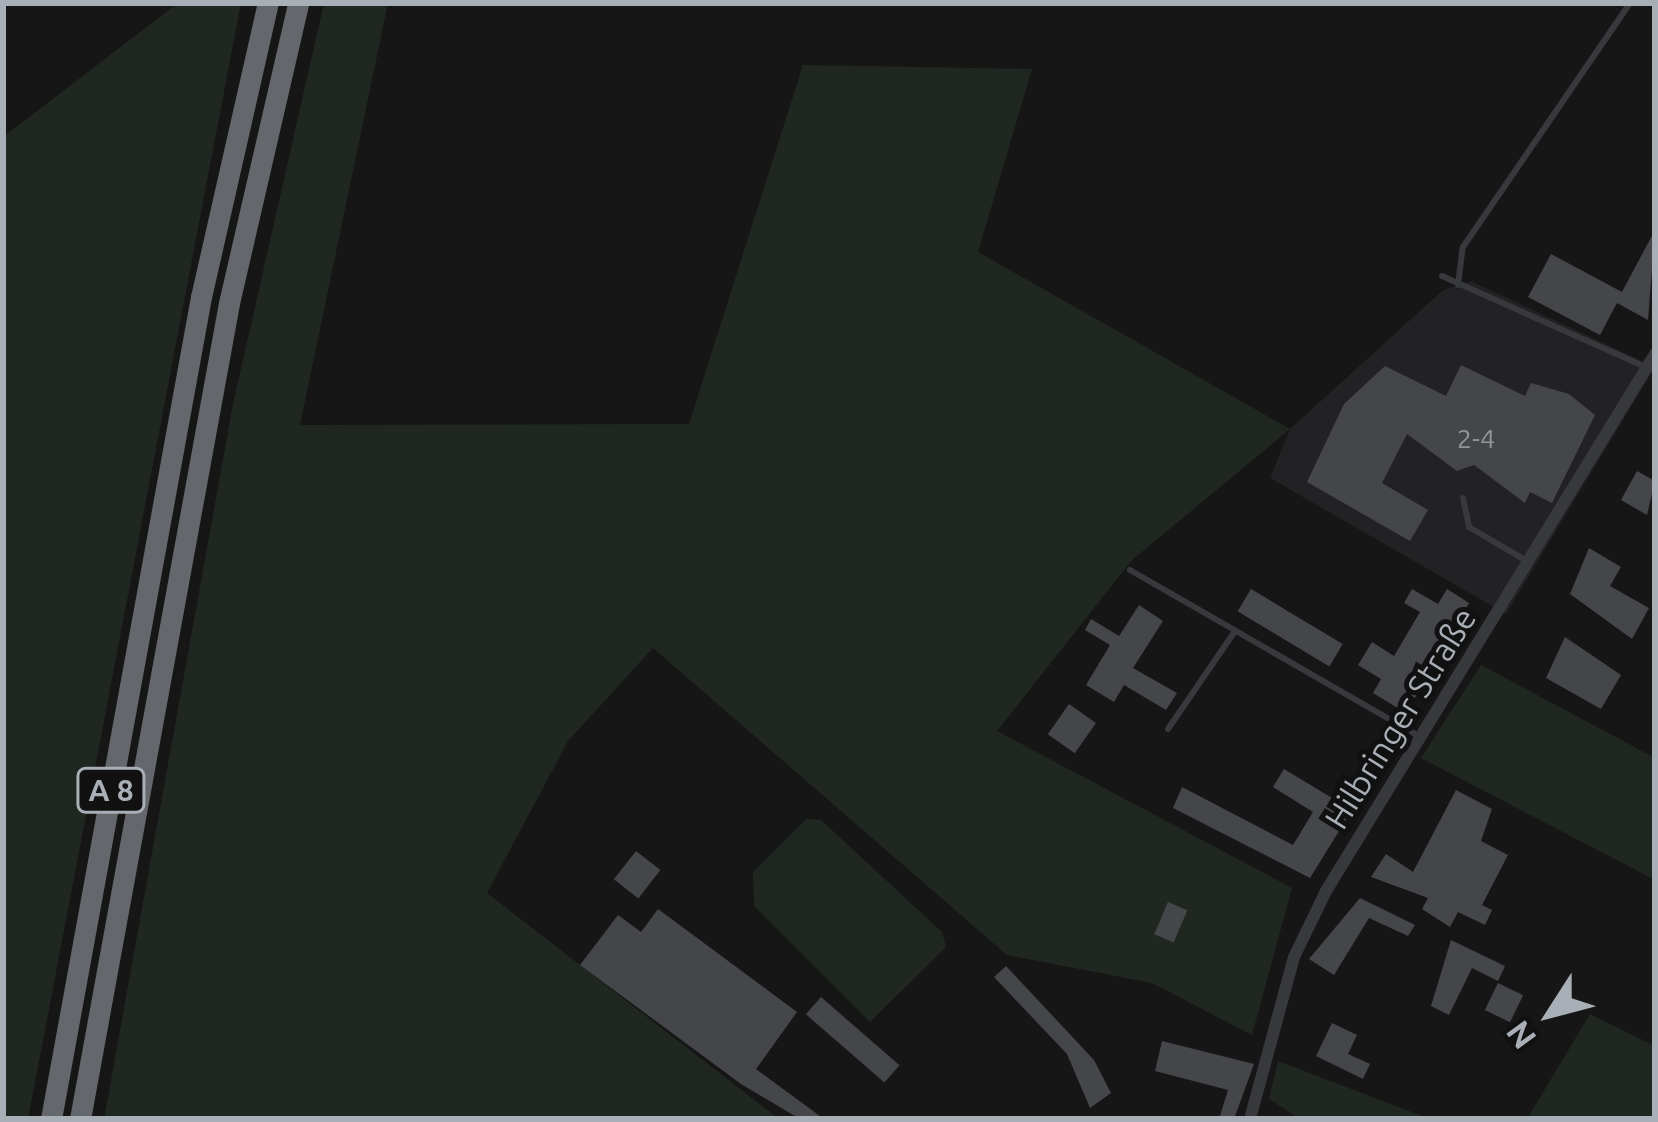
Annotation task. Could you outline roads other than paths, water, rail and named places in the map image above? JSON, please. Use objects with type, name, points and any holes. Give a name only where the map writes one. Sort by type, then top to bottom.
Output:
[{"type":"highway","name":"A 8","points":[[51,1119],[182,396],[268,3]]},
{"type":"highway","name":"A 8","points":[[80,1119],[210,400],[298,3]]},
{"type":"street","name":"Hilbringer Straße","points":[[1250,1119],[1307,926],[1655,354]]},
{"type":"lane","points":[[1458,285],[1463,247],[1630,3]]},
{"type":"lane","points":[[1442,276],[1646,368]]},
{"type":"lane","points":[[1463,498],[1469,527],[1528,562]]},
{"type":"lane","points":[[1130,569],[1420,737]]},
{"type":"lane","points":[[1168,729],[1235,631]]}]
